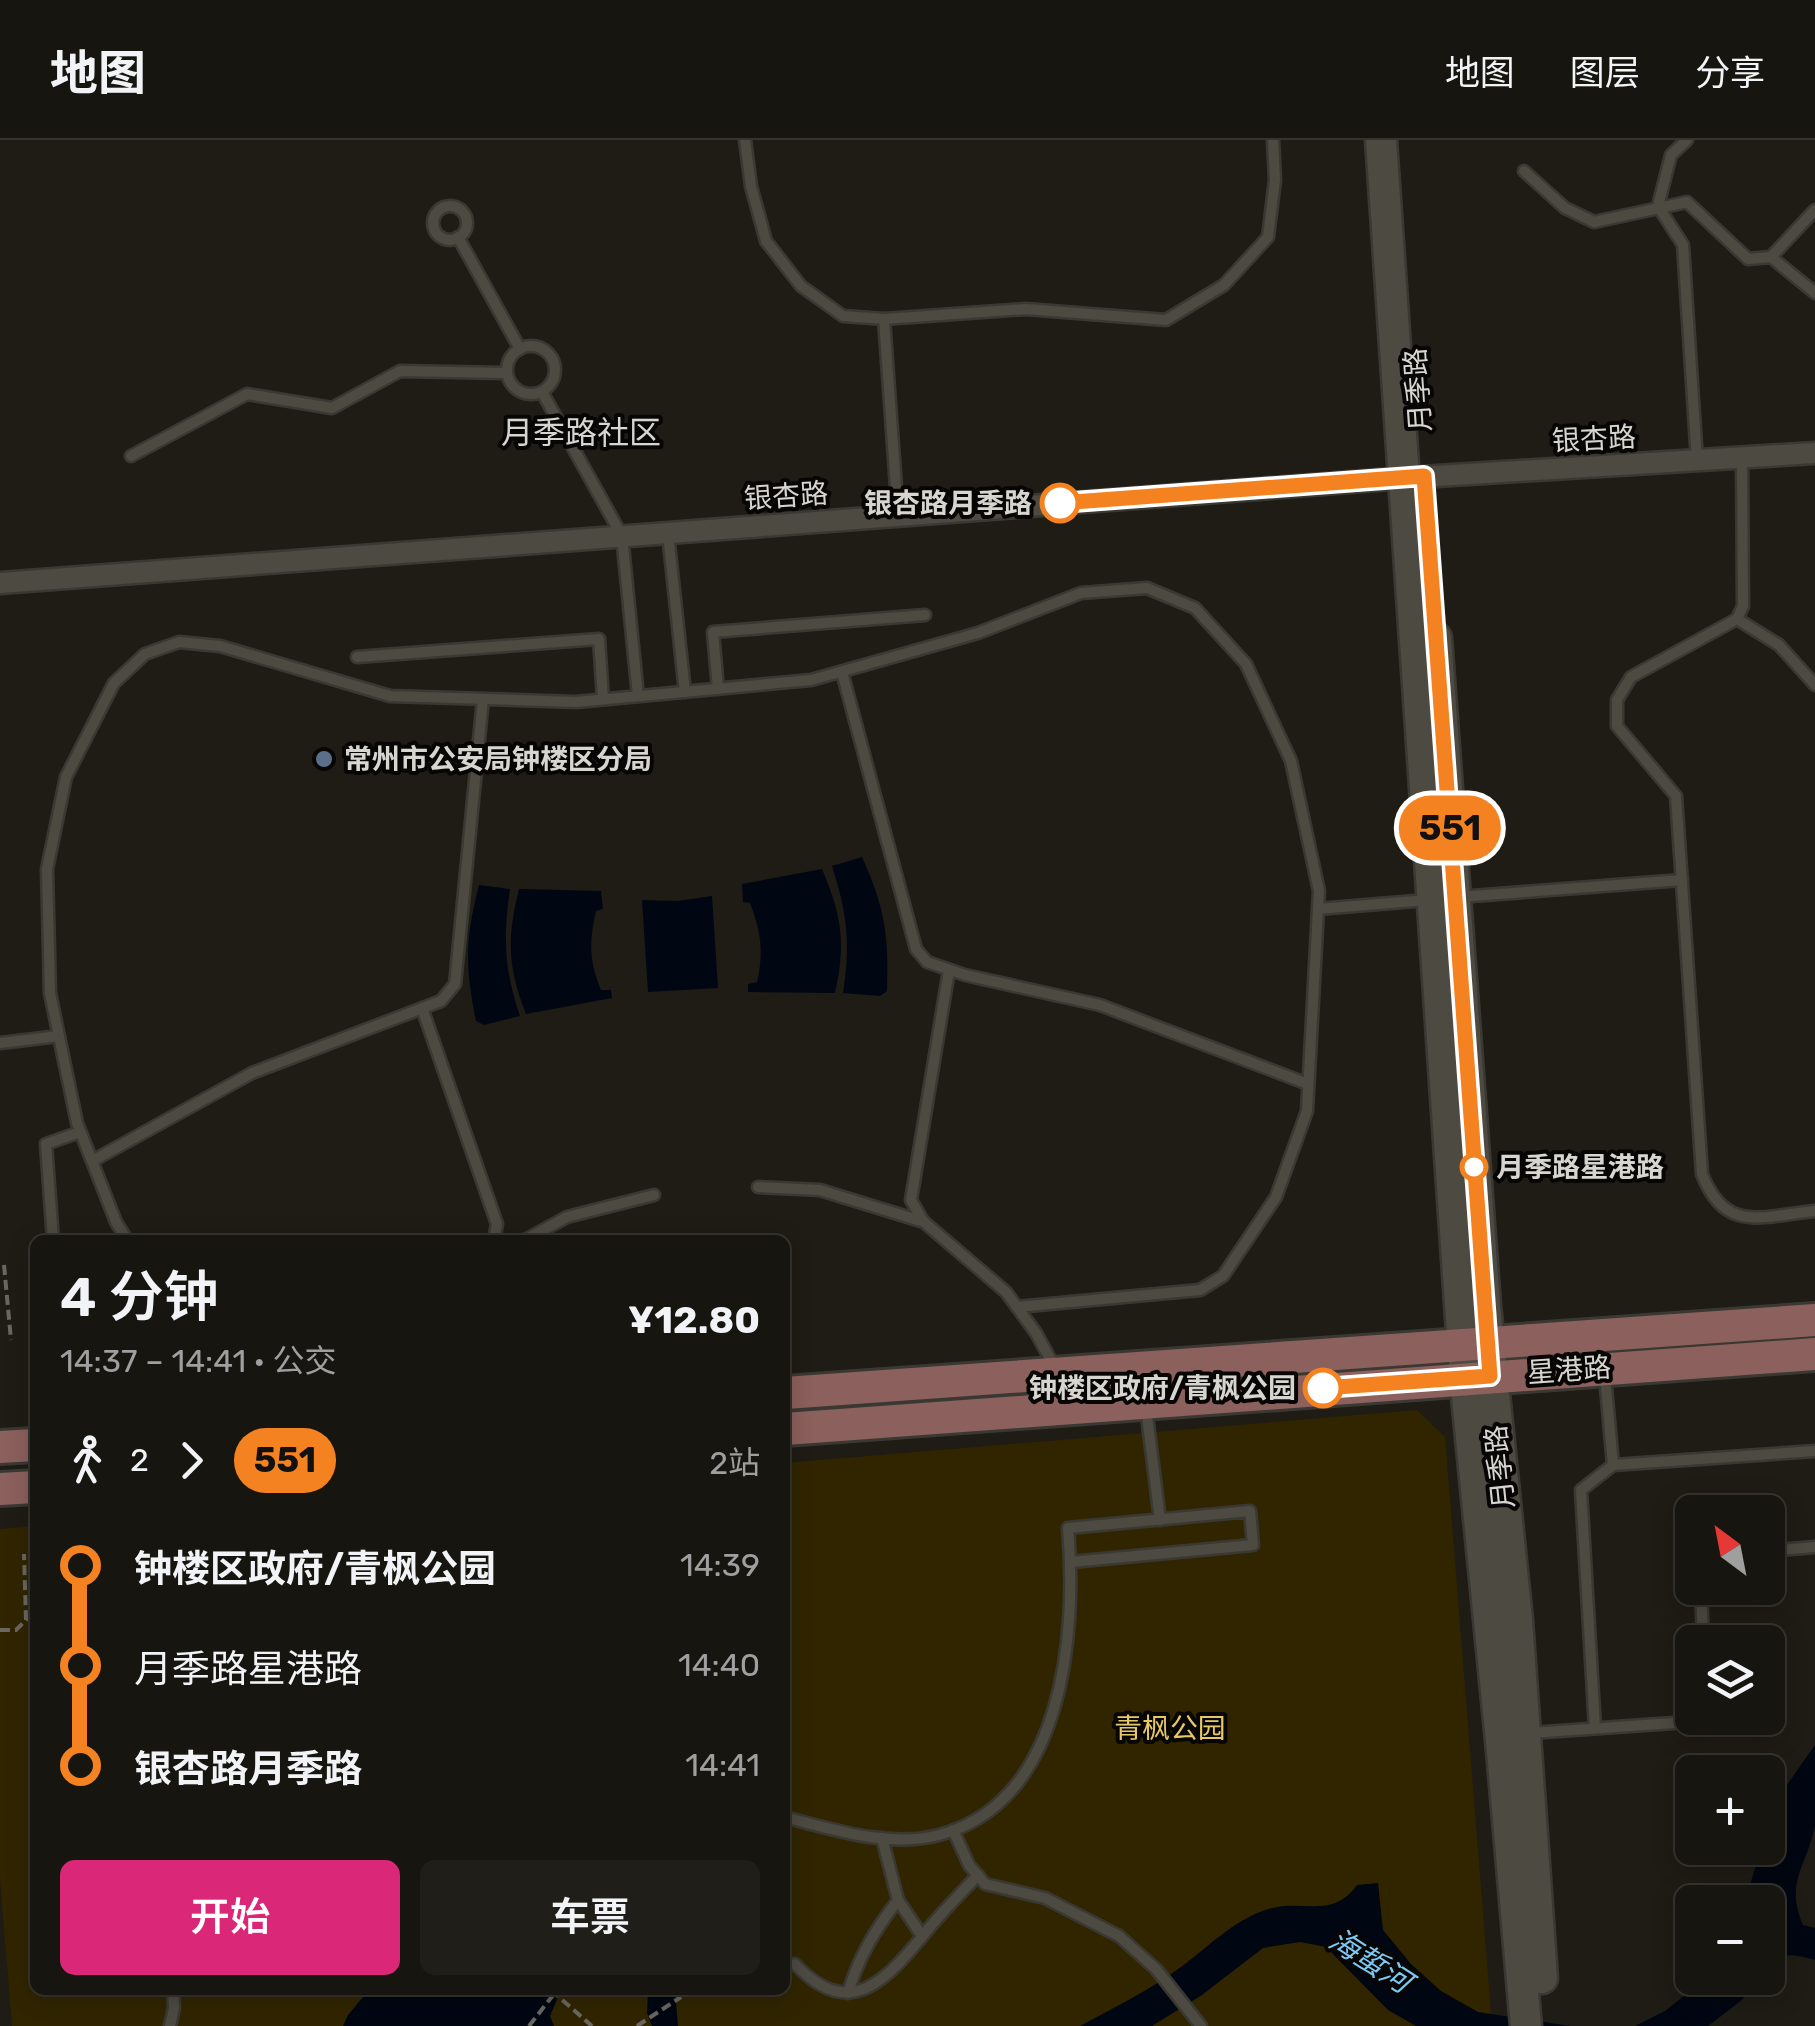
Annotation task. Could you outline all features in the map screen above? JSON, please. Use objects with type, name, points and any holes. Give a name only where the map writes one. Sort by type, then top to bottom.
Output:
[{"type":"main road","name":"星港路","points":[[790,1430],[1145,1402],[1815,1320]]},
{"type":"main road","name":"星港路","points":[[790,1393],[1058,1374],[1476,1361],[1604,1368],[1815,1354]]},
{"type":"main road","points":[[0,1447],[30,1445]]},
{"type":"main road","points":[[0,1489],[30,1487]]},
{"type":"street","name":"月季路","points":[[1382,140],[1414,477],[1502,1751],[1535,2020]]},
{"type":"street","name":"月季路","points":[[1402,140],[1414,477]]},
{"type":"street","name":"银杏路","points":[[0,582],[1414,477],[1815,453]]},
{"type":"street","name":"月季路","points":[[1476,1361],[1516,1620],[1525,1734],[1535,2020]]},
{"type":"lane","points":[[746,140],[766,242],[801,286],[844,316],[884,320],[1026,309],[1166,320],[1224,285],[1268,237],[1275,180],[1273,140]]},
{"type":"lane","points":[[1686,140],[1672,155],[1658,206],[1683,245],[1697,460]]},
{"type":"lane","points":[[1524,171],[1565,208],[1594,222],[1686,202],[1748,259],[1771,257],[1815,210]]},
{"type":"lane","points":[[458,238],[520,349]]},
{"type":"lane","points":[[1771,257],[1815,293]]},
{"type":"lane","points":[[884,320],[898,516]]},
{"type":"lane","points":[[539,348],[551,357],[553,380],[542,392],[534,395],[513,387],[506,372],[510,357],[520,349],[539,348]]},
{"type":"lane","points":[[130,456],[247,394],[332,408],[400,371],[506,372]]},
{"type":"lane","points":[[542,392],[622,536],[638,696]]},
{"type":"lane","points":[[1742,457],[1743,606],[1737,619],[1631,677],[1616,700],[1616,726],[1676,796],[1702,1174],[1710,1196],[1723,1209],[1746,1218],[1815,1210]]},
{"type":"lane","points":[[668,533],[684,692]]},
{"type":"lane","points":[[125,1235],[80,1132],[59,1036],[50,993],[47,869],[66,777],[114,683],[145,654],[179,642],[220,646],[390,696],[576,702],[811,680],[978,633],[1081,593],[1147,588],[1195,608],[1246,664],[1291,760],[1319,891],[1306,1111],[1276,1197],[1223,1276],[1200,1290],[1017,1308]]},
{"type":"lane","points":[[718,689],[713,632],[925,614]]},
{"type":"lane","points":[[1737,619],[1779,645],[1815,685]]},
{"type":"lane","points":[[357,657],[599,640],[603,700]]},
{"type":"lane","points":[[842,672],[916,949],[926,962],[1100,1005],[1308,1084]]},
{"type":"lane","points":[[92,1161],[252,1073],[441,1001],[455,984],[483,699]]},
{"type":"lane","points":[[1318,909],[1682,880]]},
{"type":"lane","points":[[949,970],[912,1200],[924,1222],[1006,1292],[1036,1333],[1058,1374]]},
{"type":"lane","points":[[422,1008],[497,1224],[495,1235]]},
{"type":"lane","points":[[0,1044],[59,1036]]},
{"type":"lane","points":[[53,1235],[46,1144],[80,1132]]},
{"type":"lane","points":[[758,1187],[820,1190],[924,1222]]},
{"type":"lane","points":[[535,1235],[567,1218],[654,1195]]},
{"type":"lane","points":[[1604,1368],[1613,1465]]},
{"type":"lane","points":[[1145,1402],[1160,1520]]},
{"type":"lane","points":[[1595,1728],[1581,1490],[1613,1465],[1815,1451]]},
{"type":"lane","points":[[790,1819],[867,1838],[935,1837],[976,1822],[1014,1786],[1049,1728],[1069,1650],[1068,1528],[1250,1511],[1253,1545],[1071,1562]]},
{"type":"lane","points":[[1785,1550],[1815,1548]]},
{"type":"lane","points":[[1525,1734],[1675,1722]]},
{"type":"lane","points":[[953,1830],[985,1884],[1045,1898],[1120,1936],[1156,1969],[1197,2021]]},
{"type":"lane","points":[[882,1838],[898,1900],[922,1936]]},
{"type":"lane","points":[[795,1964],[809,1980],[838,1994],[863,1991],[889,1977],[978,1875]]},
{"type":"lane","points":[[848,1993],[857,1962],[898,1900]]},
{"type":"lane","points":[[170,2026],[173,1995]]},
{"type":"path","points":[[4,1265],[12,1340]]},
{"type":"path","points":[[0,1630],[16,1630],[26,1620],[24,1554]]},
{"type":"path","points":[[529,2026],[551,1995]]},
{"type":"path","points":[[558,1995],[592,2026]]},
{"type":"path","points":[[638,2026],[681,1997]]},
{"type":"green space","name":"青枫公园","points":[[1417,1410],[1445,1437],[1492,2026],[12,2026],[0,1878],[0,1529],[30,1526],[30,1995],[790,1995],[790,1463]]},
{"type":"water","points":[[862,857],[881,907],[886,937],[887,991],[880,996],[843,993],[846,929],[832,866]]},
{"type":"water","points":[[822,869],[840,930],[835,993],[748,992],[748,984],[757,982],[760,942],[750,903],[743,902],[742,884]]},
{"type":"water","points":[[479,885],[510,889],[506,953],[520,1016],[484,1025],[476,1021],[468,968],[471,922]]},
{"type":"water","points":[[519,889],[601,891],[603,909],[596,911],[592,960],[601,990],[611,990],[612,998],[526,1014],[511,952]]},
{"type":"water","points":[[712,896],[718,988],[648,992],[642,900],[678,901]]},
{"type":"water","points":[[1815,1745],[1815,1825],[1796,1896],[1803,1925],[1815,1928],[1815,1960],[1785,1956],[1785,1885],[1750,1885],[1756,1865],[1785,1865],[1785,1788]]},
{"type":"water","name":"海蜇河","points":[[1378,1883],[1383,1930],[1411,1964],[1441,1991],[1478,2012],[1570,2026],[1416,2026],[1388,2010],[1326,1947],[1300,1942],[1263,1948],[1202,1995],[1152,2026],[1080,2026],[1157,1983],[1253,1915],[1278,1907],[1326,1905],[1347,1896],[1357,1885]]},
{"type":"water","points":[[365,1995],[559,1995],[550,2016],[554,2026],[343,2026]]},
{"type":"water","points":[[648,1995],[675,1995],[678,2026],[652,2026],[647,2013]]},
{"type":"water","points":[[1685,1995],[1746,1995],[1708,2026],[1635,2026]]},
{"type":"bus line","name":"551","points":[[1060,503],[1424,476],[1490,1376],[1323,1388]]},
{"type":"place","name":"银杏路月季路","points":[[1060,503]]},
{"type":"place","name":"常州市公安局钟楼区分局","points":[[324,759]]},
{"type":"place","name":"月季路星港路","points":[[1474,1167]]},
{"type":"place","name":"钟楼区政府/青枫公园","points":[[1323,1388]]},
{"type":"district","name":"月季路社区","points":[[581,433]]}]
